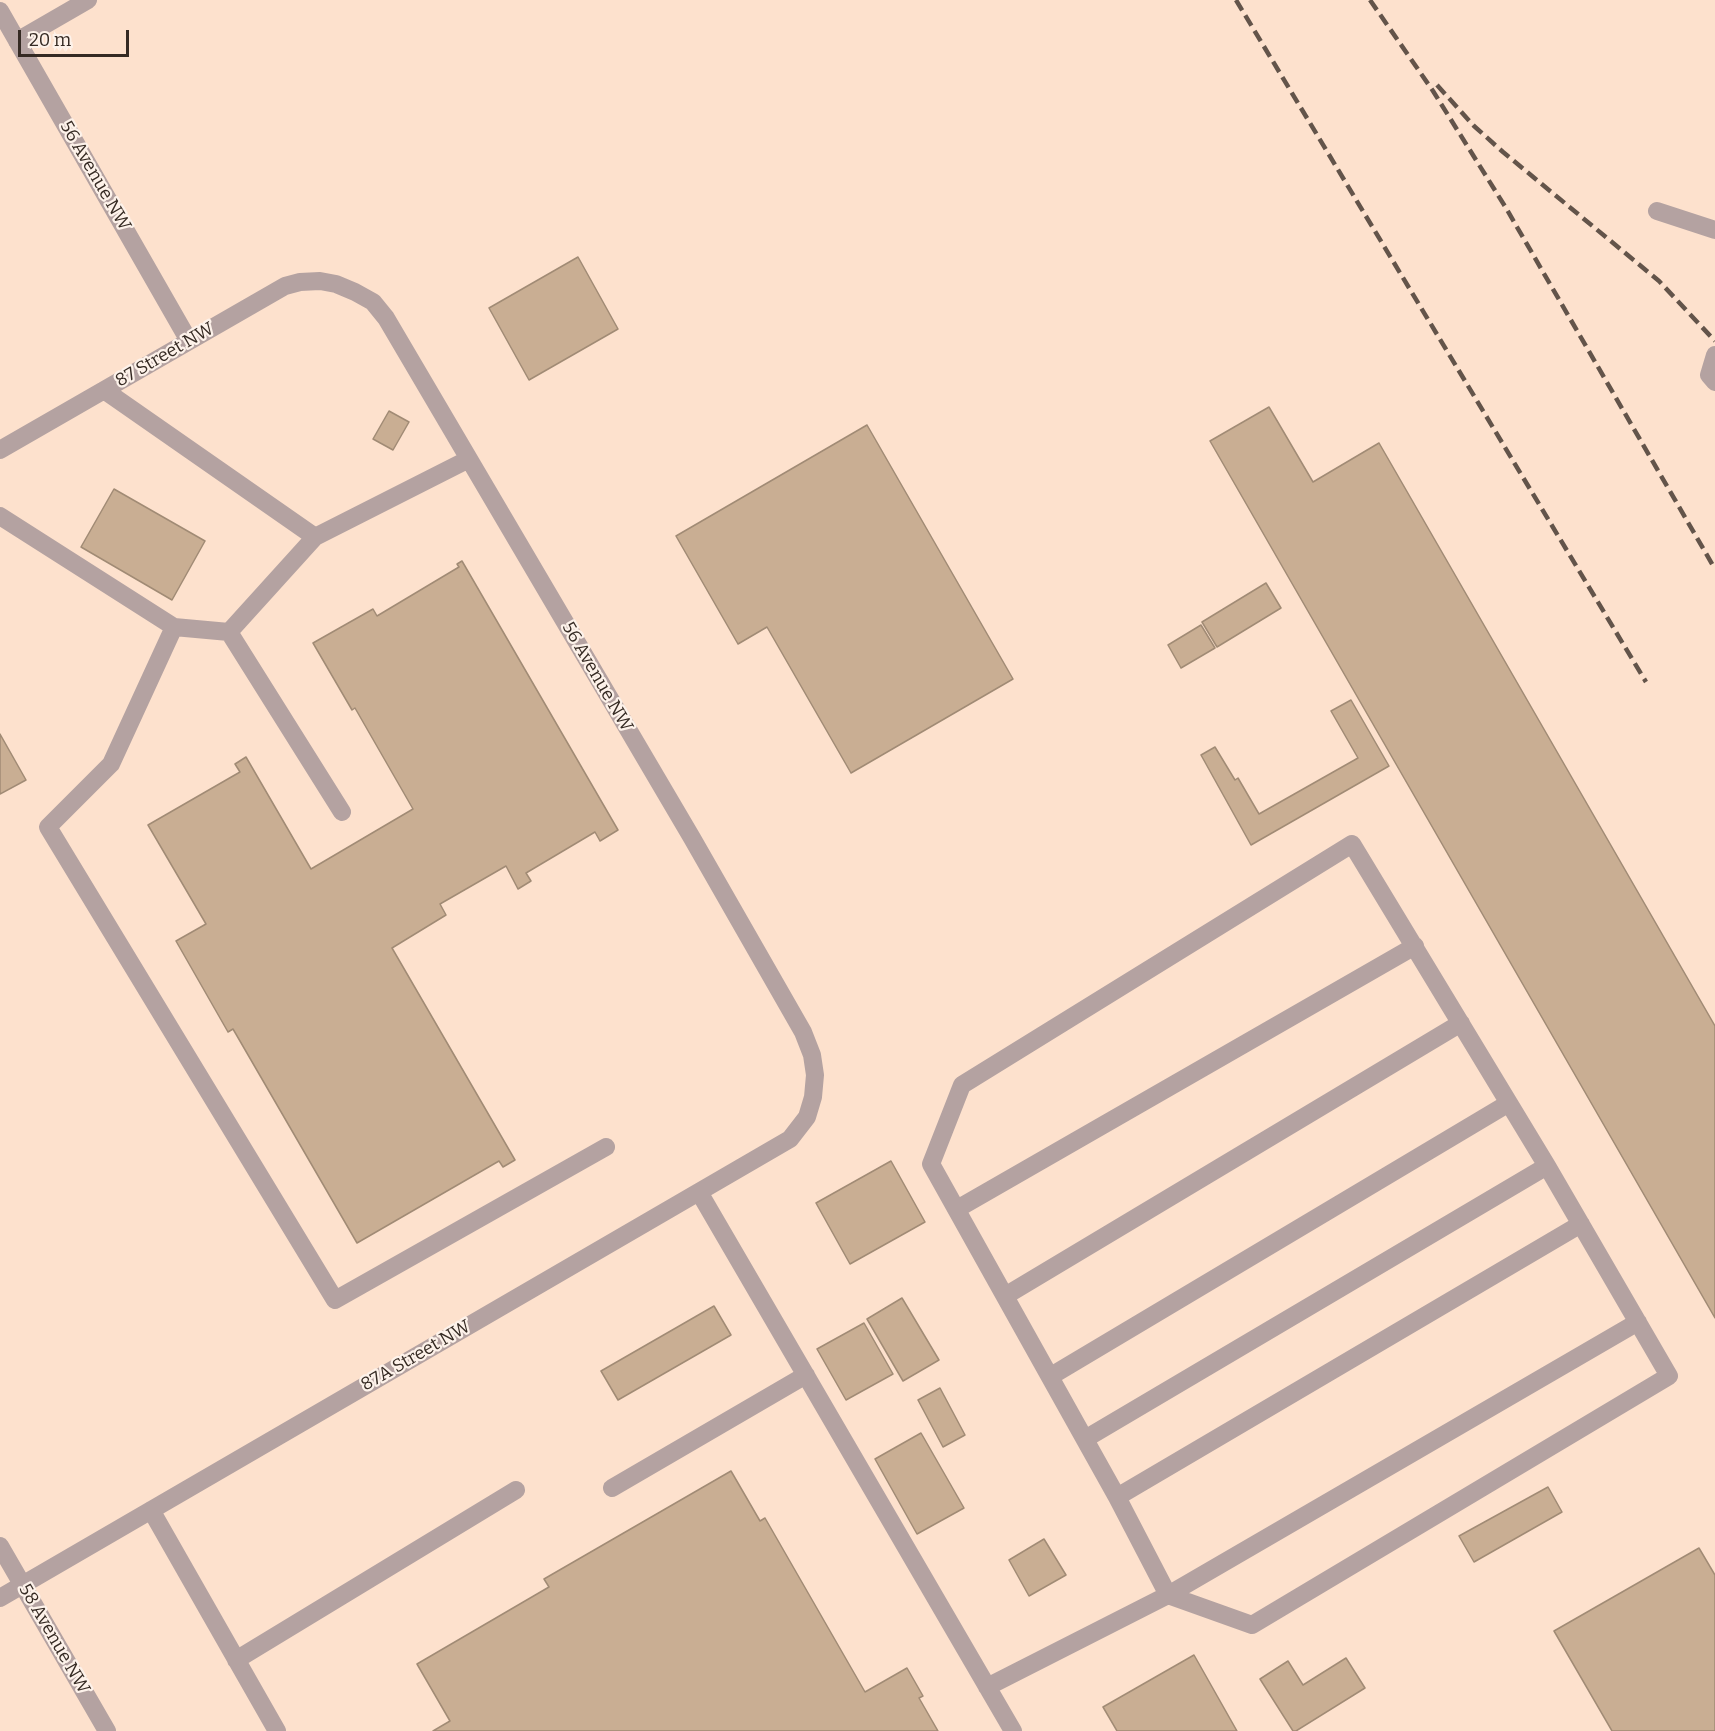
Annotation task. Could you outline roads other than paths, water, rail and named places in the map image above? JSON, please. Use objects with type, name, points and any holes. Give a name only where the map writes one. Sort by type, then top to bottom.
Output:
[{"type":"street","points":[[17,41],[88,0]]},
{"type":"street","name":"56 Avenue NW","points":[[0,11],[189,341]]},
{"type":"street","points":[[1657,211],[1715,230]]},
{"type":"street","name":"87 Street NW","points":[[0,450],[285,286],[300,282],[320,281],[336,284]]},
{"type":"street","name":"56 Avenue NW","points":[[336,284],[373,302],[386,318],[692,838],[803,1032],[812,1055],[815,1075],[813,1097]]},
{"type":"street","points":[[1715,356],[1709,375],[1715,382]]},
{"type":"street","points":[[104,390],[315,537]]},
{"type":"street","points":[[229,632],[315,537],[469,459]]},
{"type":"street","points":[[0,516],[174,627],[229,632]]},
{"type":"street","points":[[174,627],[111,764],[48,827],[335,1300],[606,1147]]},
{"type":"street","points":[[229,632],[342,812]]},
{"type":"street","points":[[1352,844],[1461,1023],[1669,1376],[1252,1625],[1168,1596],[1051,1376],[932,1164],[962,1085],[1352,844]]},
{"type":"street","points":[[957,1209],[1414,946]]},
{"type":"street","points":[[1005,1296],[1461,1023]]},
{"type":"street","name":"87A Street NW","points":[[0,1598],[790,1139],[807,1117],[813,1097]]},
{"type":"street","points":[[1051,1376],[1509,1103]]},
{"type":"street","points":[[1085,1439],[1547,1166]]},
{"type":"street","points":[[699,1192],[1013,1731]]},
{"type":"street","points":[[1117,1497],[1581,1224]]},
{"type":"street","points":[[987,1687],[1168,1596],[1638,1322]]},
{"type":"street","points":[[612,1488],[806,1375]]},
{"type":"street","points":[[236,1660],[516,1490]]},
{"type":"street","points":[[151,1510],[277,1731]]},
{"type":"street","name":"58 Avenue NW","points":[[0,1546],[107,1731]]},
{"type":"railway","points":[[1236,0],[1646,682]]},
{"type":"railway","points":[[1370,0],[1433,91],[1506,208],[1715,569]]},
{"type":"railway","points":[[1437,85],[1474,126],[1503,152],[1659,281],[1715,341]]}]
